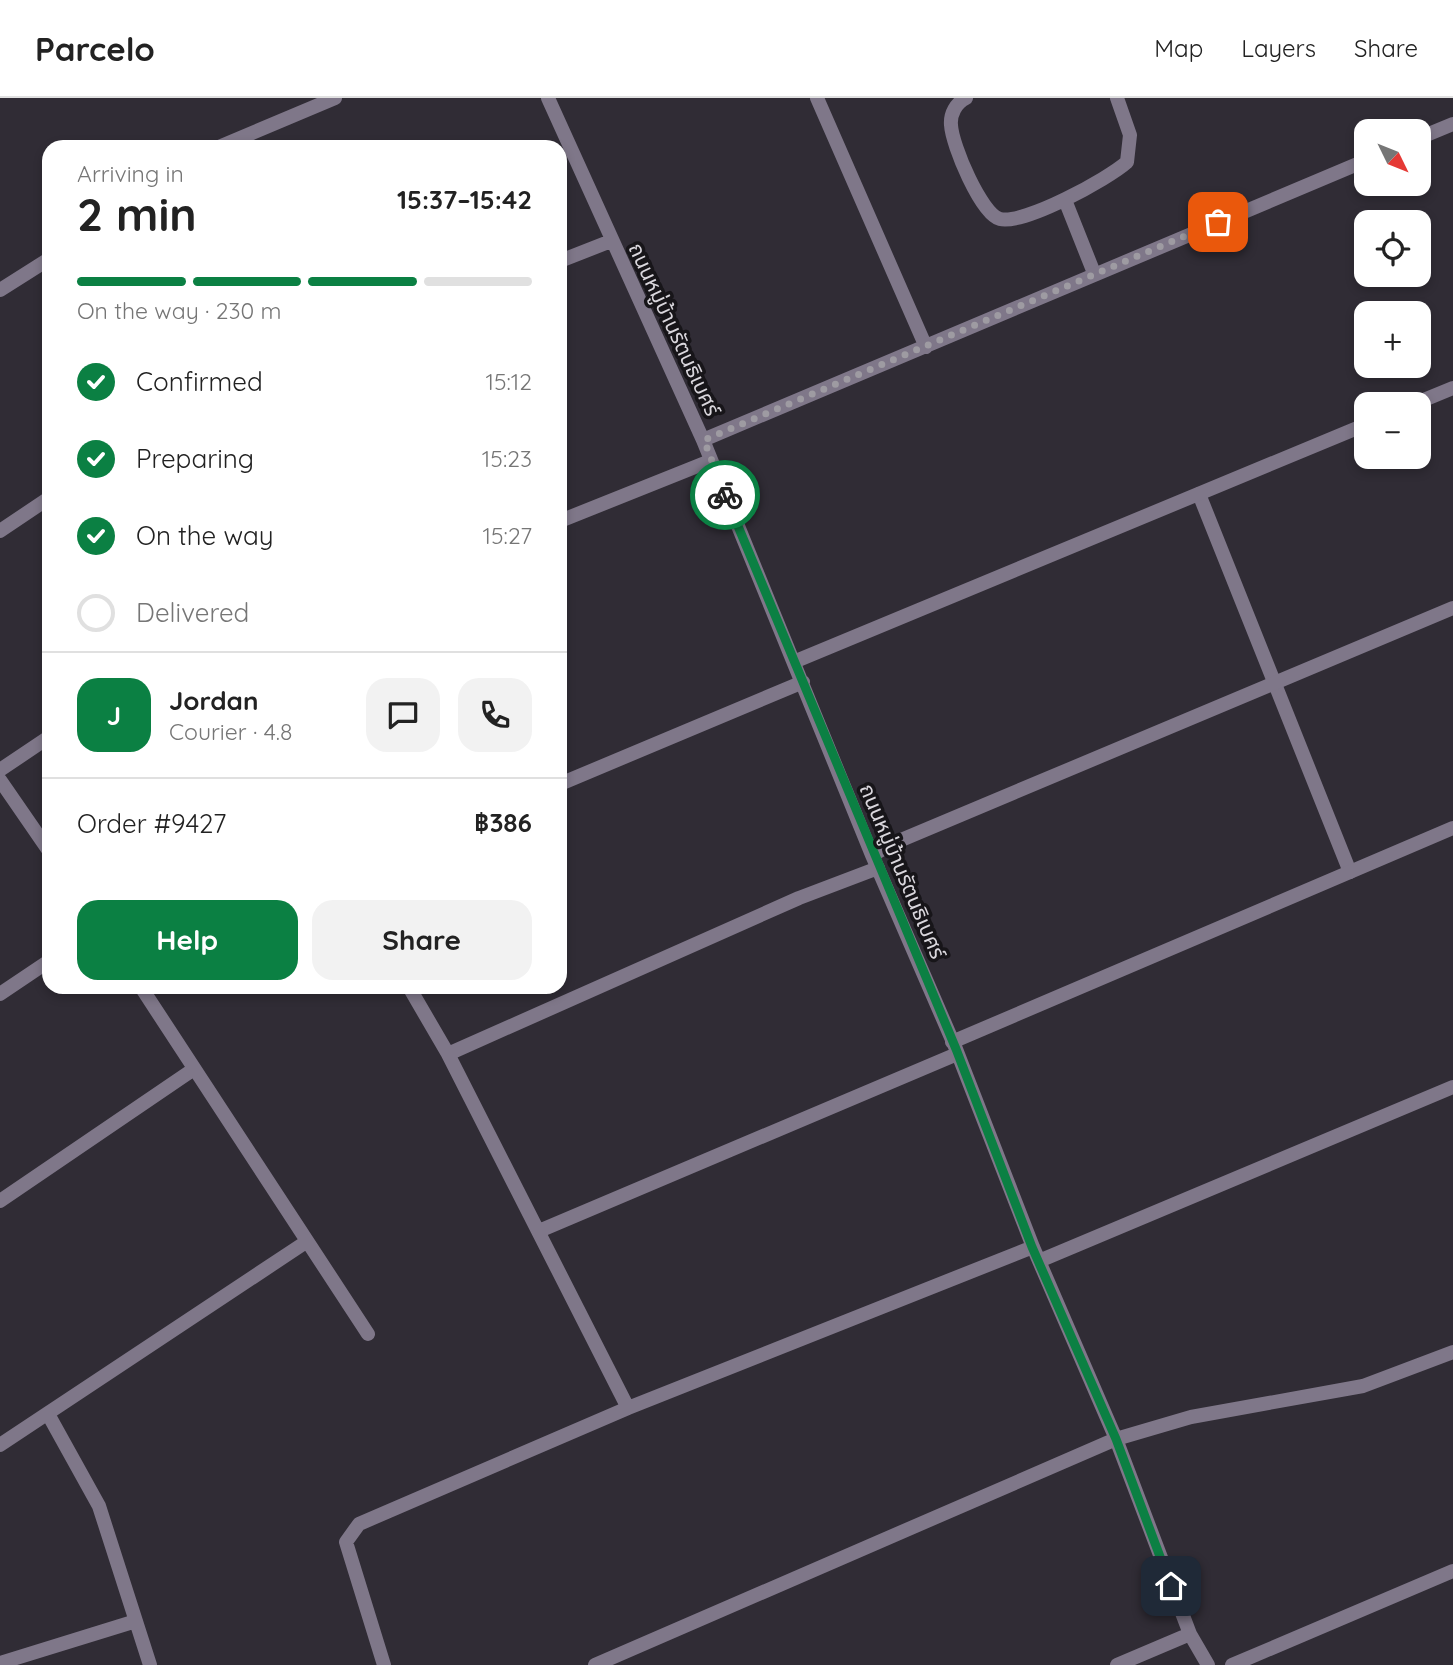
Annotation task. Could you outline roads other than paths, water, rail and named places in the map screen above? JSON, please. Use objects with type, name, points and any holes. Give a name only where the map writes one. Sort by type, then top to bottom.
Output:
[{"type":"street","points":[[236,140],[335,98]]},
{"type":"street","name":"ถนนหมู่บ้านรัตนธิเบศร์","points":[[548,98],[567,140]]},
{"type":"street","points":[[817,98],[926,347]]},
{"type":"street","points":[[966,98],[953,112],[951,125],[960,155],[984,207],[998,218],[1010,220],[1065,200],[1127,162],[1130,135],[1116,98]]},
{"type":"street","points":[[1432,133],[1453,124]]},
{"type":"street","name":"ถนนหมู่บ้านรัตนธิเบศร์","points":[[567,141],[704,440],[710,461],[796,661],[875,862],[955,1048],[1036,1254],[1116,1439],[1190,1634],[1208,1665]]},
{"type":"street","points":[[704,440],[1354,165]]},
{"type":"street","points":[[1065,200],[1094,273]]},
{"type":"street","points":[[567,258],[611,241]]},
{"type":"street","points":[[0,290],[42,263]]},
{"type":"street","points":[[1431,397],[1453,388]]},
{"type":"street","points":[[796,661],[1354,429]]},
{"type":"street","points":[[567,518],[710,461]]},
{"type":"street","points":[[1199,494],[1350,872]]},
{"type":"street","points":[[0,531],[42,503]]},
{"type":"street","points":[[448,1054],[799,898],[875,862],[894,843],[1453,608]]},
{"type":"street","points":[[567,781],[803,682]]},
{"type":"street","points":[[0,770],[42,742]]},
{"type":"street","points":[[0,779],[42,841]]},
{"type":"street","points":[[538,1231],[1453,828]]},
{"type":"street","points":[[0,994],[42,966]]},
{"type":"street","points":[[146,994],[368,1334]]},
{"type":"street","points":[[412,994],[448,1054],[628,1408]]},
{"type":"street","points":[[0,1201],[194,1069]]},
{"type":"street","points":[[384,1665],[346,1542],[359,1524],[628,1408],[1036,1254],[1453,1087]]},
{"type":"street","points":[[0,1445],[306,1242]]},
{"type":"street","points":[[595,1665],[1116,1439],[1191,1417],[1363,1386],[1453,1352]]},
{"type":"street","points":[[47,1414],[99,1506],[149,1665]]},
{"type":"street","points":[[1232,1665],[1453,1571]]},
{"type":"street","points":[[0,1663],[136,1621]]},
{"type":"street","points":[[1117,1665],[1190,1634]]}]
